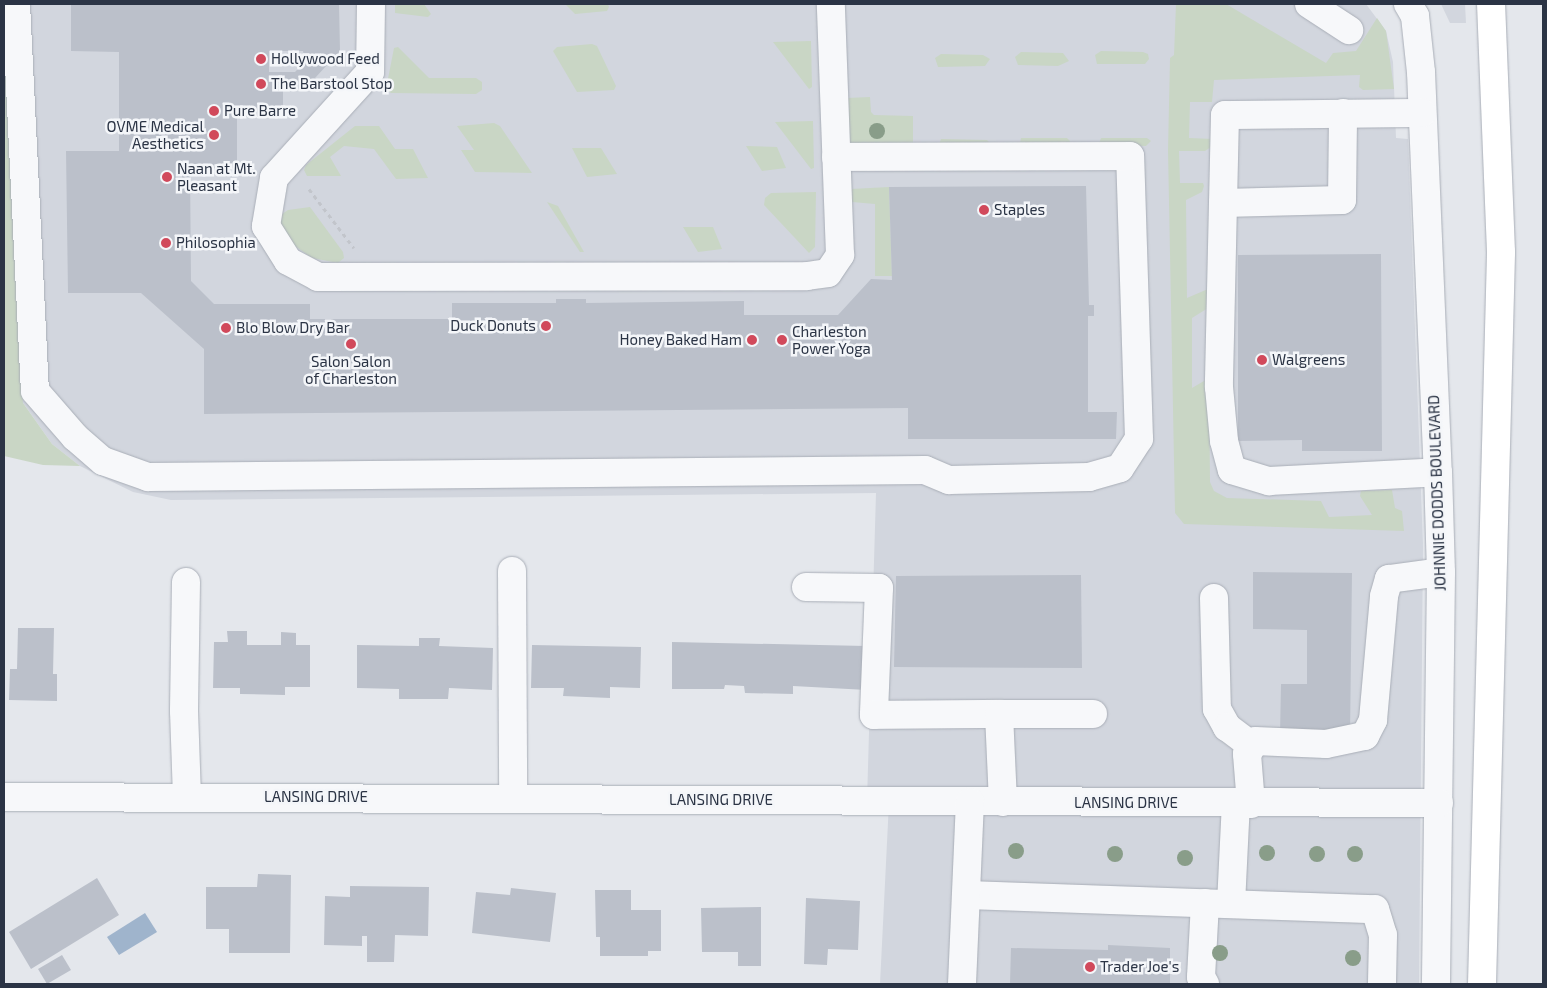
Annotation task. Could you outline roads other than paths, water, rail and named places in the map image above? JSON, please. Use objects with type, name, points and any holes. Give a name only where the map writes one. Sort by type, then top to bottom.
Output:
[{"type":"highway","points":[[1482,984],[1501,252],[1490,4]]},
{"type":"street","points":[[16,4],[35,391],[75,437],[103,461],[148,477],[925,470],[949,480],[1089,477],[1120,468],[1139,439],[1130,156],[836,157]]},
{"type":"street","points":[[371,4],[370,72],[274,178],[266,226],[288,261],[318,277],[807,276],[828,273],[840,255],[831,4]]},
{"type":"street","points":[[1309,4],[1349,30]]},
{"type":"street","name":"JOHNNIE DODDS BOULEVARD","points":[[1408,4],[1414,16],[1422,113],[1438,472],[1440,572],[1436,984]]},
{"type":"street","points":[[1223,202],[1342,200],[1343,113]]},
{"type":"street","points":[[1422,113],[1225,115],[1220,388],[1224,441],[1232,470],[1269,481],[1438,472]]},
{"type":"street","points":[[512,571],[513,798]]},
{"type":"street","points":[[1202,982],[1218,904],[1244,804],[1247,754],[1255,741],[1326,744],[1365,736],[1373,720],[1384,596],[1389,579],[1440,572]]},
{"type":"street","points":[[186,582],[184,711],[187,796]]},
{"type":"street","points":[[806,587],[879,588],[874,715],[1093,714]]},
{"type":"street","points":[[1214,598],[1217,709],[1227,726],[1252,746]]},
{"type":"street","points":[[999,714],[1003,802]]},
{"type":"street","name":"LANSING DRIVE","points":[[4,797],[187,796],[1244,804],[1439,803]]},
{"type":"street","points":[[962,984],[970,802]]},
{"type":"street","points":[[967,895],[1376,909],[1382,935],[1382,984]]},
{"type":"water","points":[[145,913],[157,932],[119,955],[107,937]]},
{"type":"place","name":"Hollywood Feed","points":[[261,59]]},
{"type":"place","name":"The Barstool Stop","points":[[261,84]]},
{"type":"place","name":"Pure Barre","points":[[214,111]]},
{"type":"place","name":"OVME Medical Aesthetics","points":[[214,135]]},
{"type":"place","name":"Naan at Mt. Pleasant","points":[[167,177]]},
{"type":"place","name":"Staples","points":[[984,210]]},
{"type":"place","name":"Philosophia","points":[[166,243]]},
{"type":"place","name":"Duck Donuts","points":[[546,326]]},
{"type":"place","name":"Blo Blow Dry Bar","points":[[226,328]]},
{"type":"place","name":"Honey Baked Ham","points":[[752,340]]},
{"type":"place","name":"Charleston Power Yoga","points":[[782,340]]},
{"type":"place","name":"Salon Salon of Charleston","points":[[351,344]]},
{"type":"place","name":"Walgreens","points":[[1262,360]]},
{"type":"place","name":"Trader Joe's","points":[[1090,967]]}]
